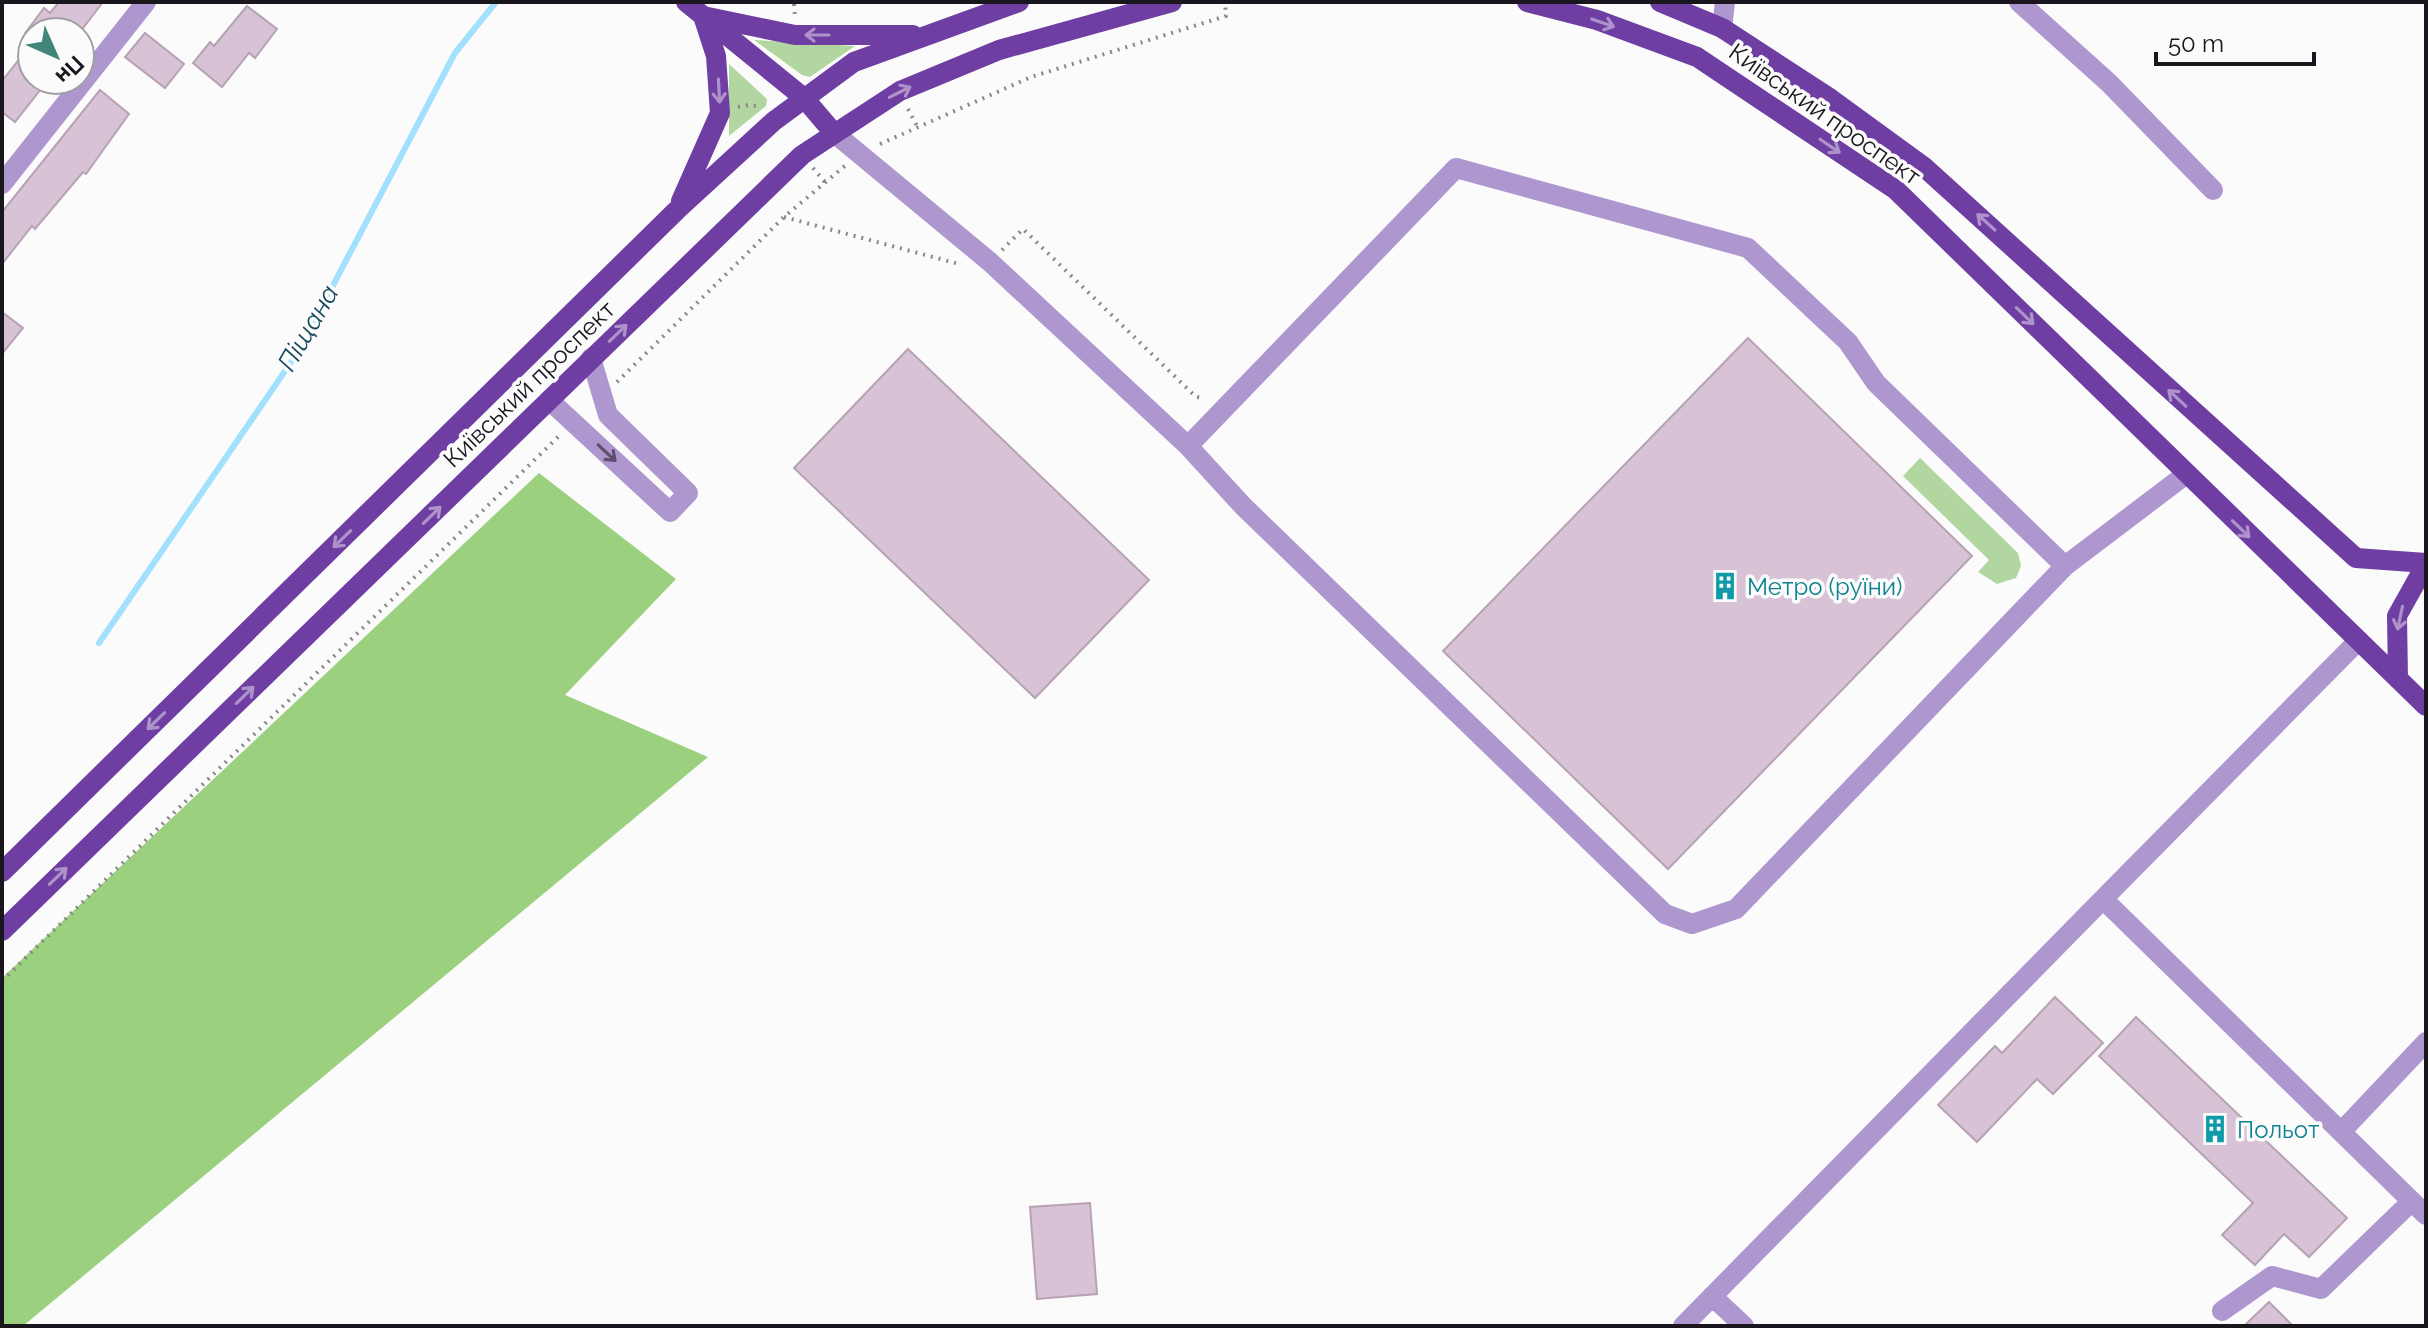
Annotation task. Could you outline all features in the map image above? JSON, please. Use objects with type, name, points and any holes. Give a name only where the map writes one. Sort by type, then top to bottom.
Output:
[{"type":"main road","points":[[686,2],[804,98],[833,132]]},
{"type":"main road","name":"Київський проспект","points":[[2,872],[677,210],[804,98],[854,62],[1019,2]]},
{"type":"main road","name":"Київський проспект","points":[[2,931],[777,179],[833,132],[900,91],[999,50],[1106,11],[1172,2]]},
{"type":"main road","name":"Київський проспект","points":[[1527,2],[1597,20],[1697,57],[1896,190],[2185,475],[2426,706]]},
{"type":"main road","name":"Київський проспект","points":[[1660,2],[1722,28],[1831,99],[1923,166],[2234,452],[2356,558],[2426,564]]},
{"type":"main road","points":[[703,16],[795,35],[923,35]]},
{"type":"main road","points":[[677,210],[720,113],[716,56],[703,16]]},
{"type":"main road","points":[[2398,679],[2397,616],[2426,564]]},
{"type":"street","points":[[2,184],[146,2]]},
{"type":"street","points":[[1722,28],[1725,2]]},
{"type":"street","points":[[2019,2],[2109,83],[2213,190]]},
{"type":"street","points":[[833,132],[990,262],[1188,446],[1243,506],[1665,914],[1692,924],[1736,909],[2065,566],[2185,475]]},
{"type":"street","points":[[1188,446],[1456,168],[1748,248],[1848,342],[1876,383],[2065,566]]},
{"type":"street","points":[[549,400],[670,512],[688,493],[608,415],[600,398],[591,358]]},
{"type":"street","points":[[1683,1326],[2357,642]]},
{"type":"street","points":[[2103,899],[2419,1208],[2321,1289],[2272,1276],[2222,1311]]},
{"type":"street","points":[[2341,1132],[2426,1042]]},
{"type":"street","points":[[1712,1296],[1744,1326]]},
{"type":"path","points":[[600,398],[784,217],[859,154],[1031,77],[1226,16],[1225,2]]},
{"type":"path","points":[[2,981],[573,422]]},
{"type":"green space","points":[[754,40],[855,46],[810,77],[802,75]]},
{"type":"green space","points":[[729,64],[767,99],[766,106],[729,136]]},
{"type":"green space","points":[[1920,458],[2018,553],[2021,566],[2016,578],[1997,584],[1978,572],[1989,560],[1903,476]]},
{"type":"green space","points":[[539,473],[676,579],[565,695],[708,757],[23,1326],[2,1326],[2,978]]},
{"type":"building","points":[[59,2],[103,2],[92,16],[38,16],[44,8],[50,13]]},
{"type":"building","points":[[247,6],[277,29],[255,58],[249,53],[222,87],[193,63],[210,42],[214,46]]},
{"type":"building","points":[[145,33],[184,64],[165,88],[125,57]]},
{"type":"building","points":[[16,63],[16,96],[35,96],[15,122],[2,112],[2,81]]},
{"type":"building","points":[[100,90],[129,114],[86,174],[83,172],[35,229],[32,226],[2,264],[2,212]]},
{"type":"building","points":[[2,312],[23,328],[2,354]]},
{"type":"building","name":"Метро (руїни)","points":[[1748,338],[1972,556],[1668,869],[1443,651]]},
{"type":"building","points":[[908,349],[1149,580],[1035,698],[794,468]]},
{"type":"building","points":[[2055,997],[2103,1043],[2053,1094],[2037,1079],[1977,1142],[1938,1105],[1995,1046],[2002,1053]]},
{"type":"building","name":"Польот","points":[[2136,1017],[2347,1218],[2309,1257],[2284,1234],[2255,1265],[2222,1235],[2253,1203],[2099,1056]]},
{"type":"building","points":[[1090,1203],[1097,1294],[1037,1299],[1030,1207]]},
{"type":"building","points":[[2269,1302],[2293,1326],[2244,1326]]},
{"type":"waterway","name":"Піщана","points":[[99,643],[298,352],[455,53],[496,2]]},
{"type":"place","name":"Метро (руїни)","points":[[1725,586]]},
{"type":"place","name":"Польот","points":[[2215,1129]]}]
